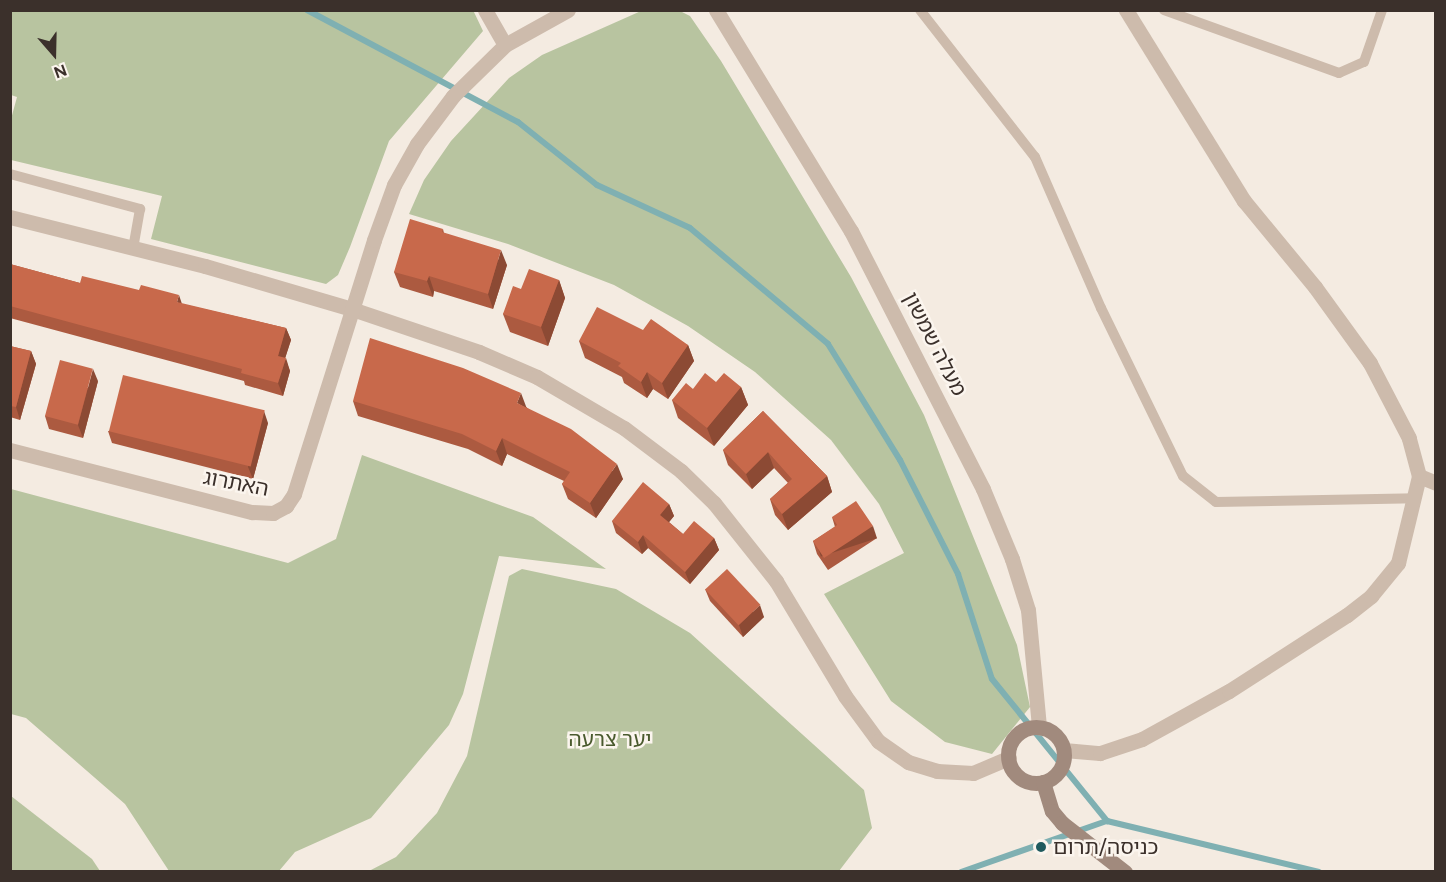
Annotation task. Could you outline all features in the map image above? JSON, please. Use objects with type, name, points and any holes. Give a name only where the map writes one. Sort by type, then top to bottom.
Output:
[{"type":"main road","points":[[1039,727],[1055,735],[1064,750],[1060,770],[1043,782],[1020,778],[1009,758],[1017,735],[1039,727]]},
{"type":"main road","points":[[1043,782],[1052,811],[1062,823],[1125,872]]},
{"type":"street","points":[[485,10],[505,45]]},
{"type":"street","points":[[352,309],[394,185],[417,144],[453,96],[505,45],[568,10]]},
{"type":"street","name":"מעלה שמשון","points":[[716,10],[851,231],[983,489],[1012,559],[1028,610],[1039,727]]},
{"type":"street","points":[[1064,750],[1100,753],[1142,739],[1229,691],[1347,615],[1371,596],[1398,564],[1416,498],[1419,476],[1409,438],[1370,363],[1315,287],[1244,201],[1126,10]]},
{"type":"street","points":[[10,217],[133,248],[352,309],[479,352],[537,377],[589,405],[681,471],[747,540],[806,625],[845,696],[878,741],[908,762],[937,771],[973,773],[1009,758]]},
{"type":"street","name":"האתרוג","points":[[10,450],[252,512],[273,513],[294,494],[352,309]]},
{"type":"street","points":[[1419,476],[1436,483]]},
{"type":"lane","points":[[920,10],[1035,157],[1101,308],[1183,476],[1216,502],[1416,498]]},
{"type":"lane","points":[[1164,10],[1340,73],[1364,63],[1382,10]]},
{"type":"lane","points":[[10,174],[140,209],[133,248]]},
{"type":"green space","points":[[473,10],[483,31],[389,141],[338,275],[326,284],[151,239],[162,196],[11,160],[11,119],[17,97],[11,95],[11,11]]},
{"type":"green space","points":[[641,11],[680,11],[690,16],[721,61],[851,277],[924,415],[1017,645],[1030,707],[992,754],[945,742],[891,701],[824,594],[904,553],[879,504],[831,440],[755,372],[688,326],[614,285],[508,244],[409,214],[424,180],[451,141],[509,78],[542,55]]},
{"type":"green space","points":[[362,455],[533,517],[606,569],[499,556],[463,694],[449,725],[371,818],[295,852],[279,871],[169,871],[125,804],[26,718],[11,714],[11,489],[288,563],[336,539]]},
{"type":"green space","name":"יער צרעה","points":[[522,569],[616,589],[690,633],[864,790],[872,828],[839,871],[369,871],[396,857],[437,813],[467,756],[509,576]]},
{"type":"green space","points":[[11,796],[92,859],[100,871],[11,871]]},
{"type":"building","points":[[410,219],[443,229],[442,232],[501,250],[488,294],[429,276],[427,281],[394,272]]},
{"type":"building","points":[[10,264],[80,283],[82,276],[139,290],[141,285],[179,295],[177,302],[286,328],[278,356],[286,358],[278,383],[241,373],[242,369],[10,306]]},
{"type":"building","points":[[529,269],[559,280],[541,327],[503,314],[513,286],[521,289]]},
{"type":"building","points":[[597,307],[643,330],[651,319],[688,345],[662,383],[647,372],[641,382],[618,366],[621,363],[579,341]]},
{"type":"building","points":[[370,338],[463,368],[521,393],[517,403],[571,429],[617,464],[590,503],[562,484],[570,472],[502,438],[496,451],[462,434],[353,401]]},
{"type":"building","points":[[10,346],[31,351],[16,407],[10,406]]},
{"type":"building","points":[[60,360],[93,369],[78,425],[45,416]]},
{"type":"building","points":[[705,373],[716,382],[724,373],[741,387],[707,428],[672,400],[686,383],[693,389]]},
{"type":"building","points":[[123,375],[265,410],[251,467],[109,431]]},
{"type":"building","points":[[763,411],[827,476],[782,514],[770,499],[792,479],[768,452],[746,474],[723,450]]},
{"type":"building","points":[[643,482],[669,504],[660,515],[683,534],[694,521],[714,538],[685,572],[643,535],[638,542],[612,521]]},
{"type":"building","points":[[856,501],[873,526],[824,558],[813,541],[837,525],[832,517]]},
{"type":"building","points":[[727,569],[760,605],[738,625],[705,589]]},
{"type":"waterway","points":[[307,10],[518,122],[597,185],[690,228],[828,344],[900,460],[958,574],[992,679],[1107,821],[1319,872]]},
{"type":"waterway","points":[[961,872],[1107,821]]},
{"type":"place","name":"כניסה/תרום","points":[[1041,847]]}]
